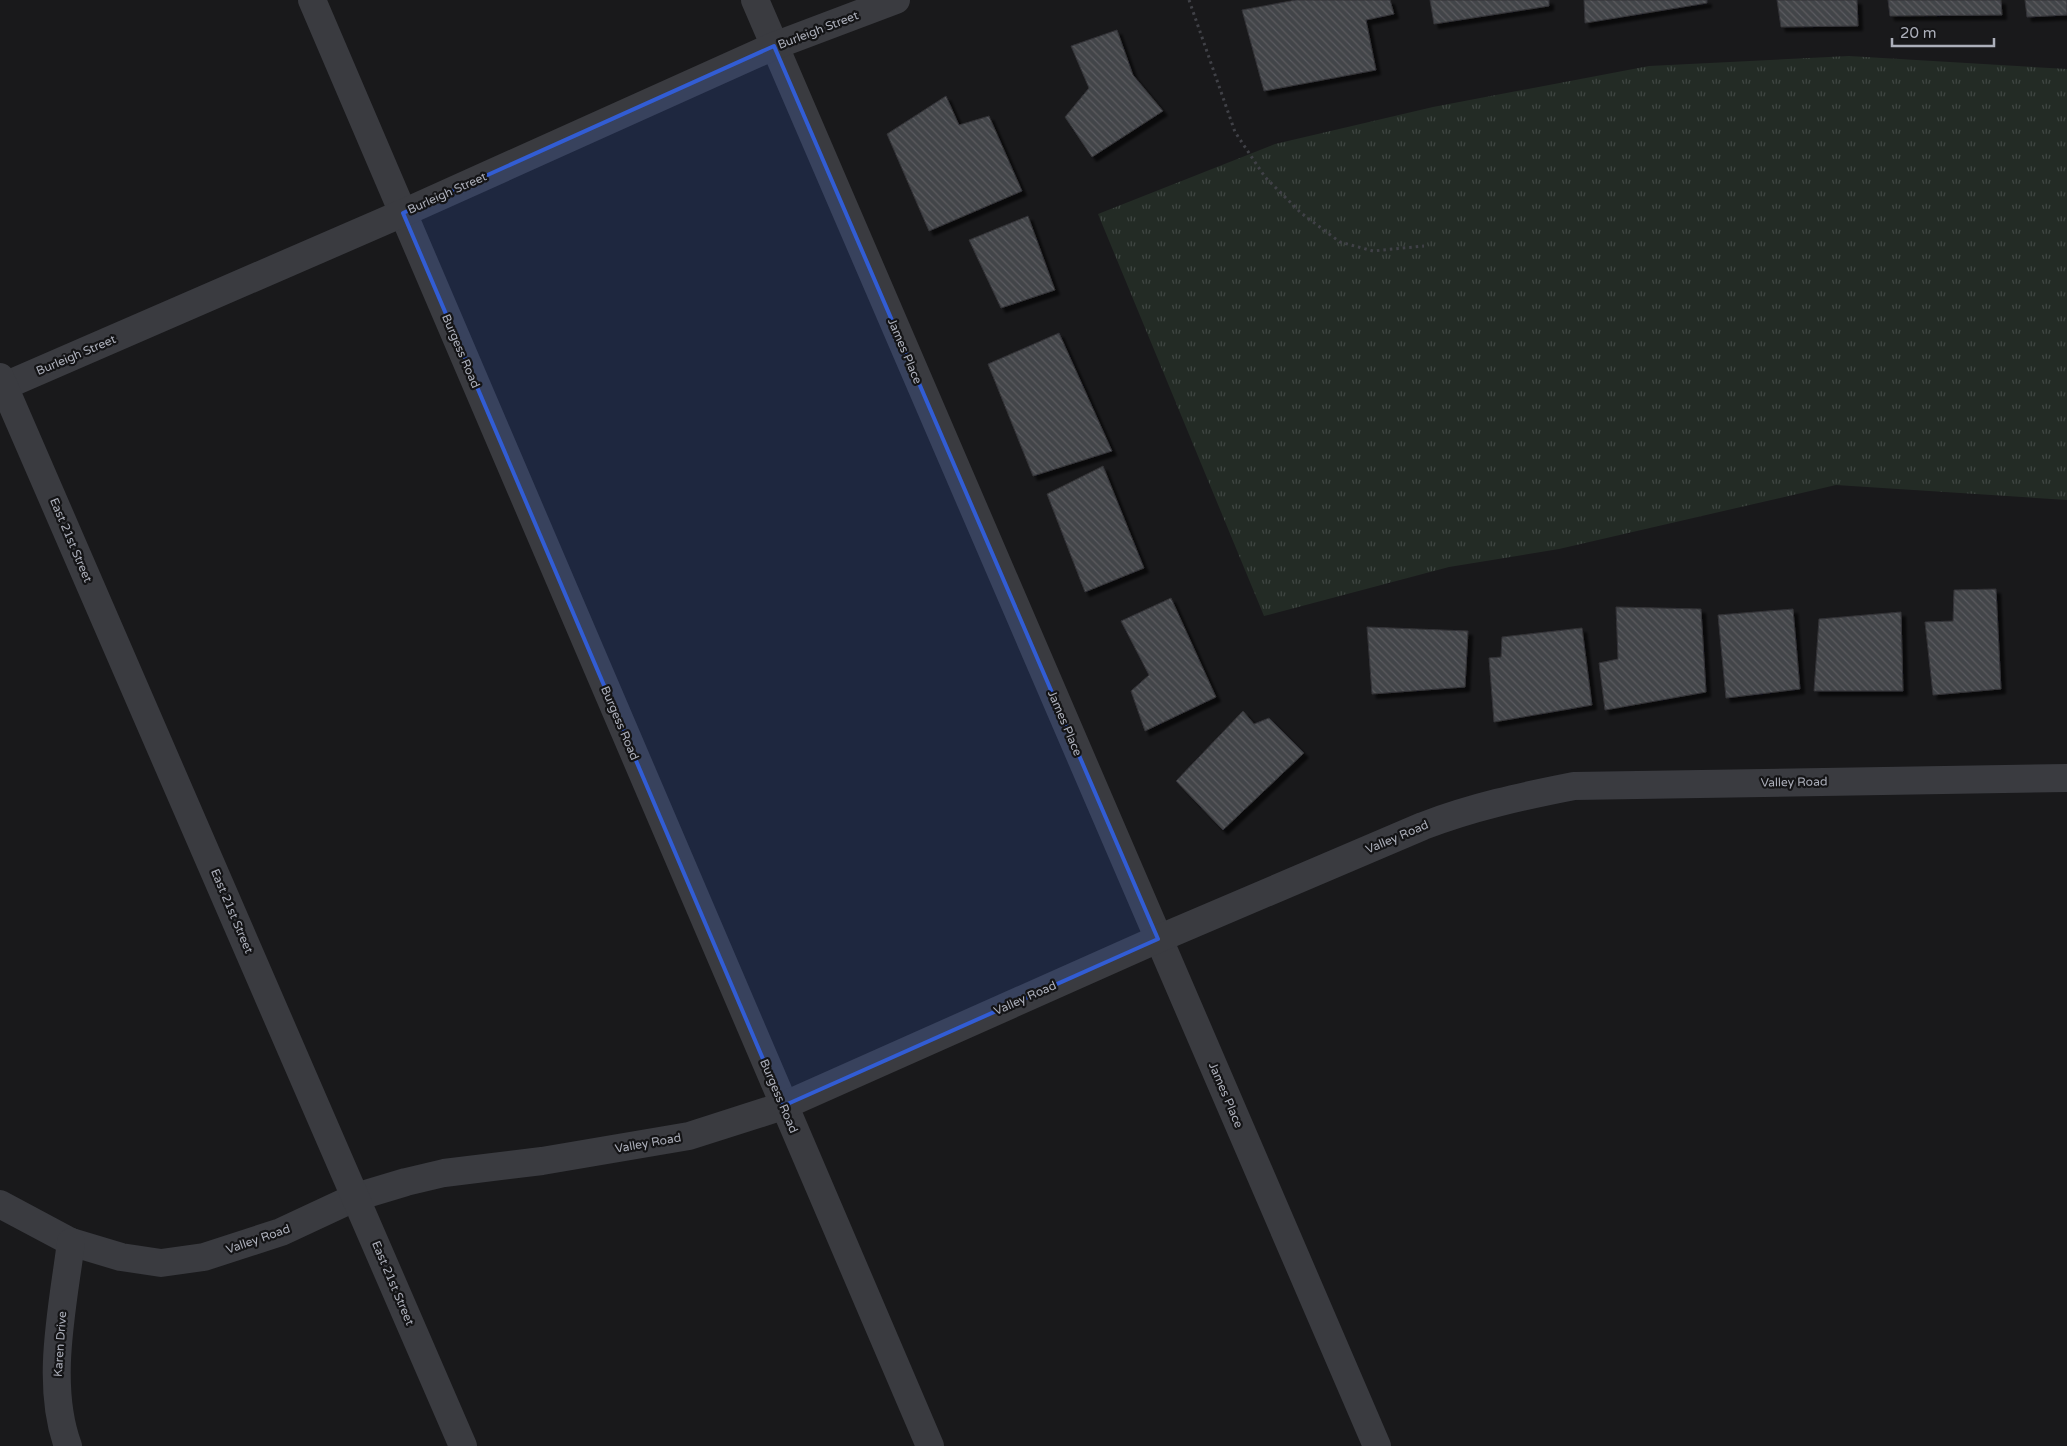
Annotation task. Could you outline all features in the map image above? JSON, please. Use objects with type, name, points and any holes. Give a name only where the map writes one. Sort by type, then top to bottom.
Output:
[{"type":"street","name":"Burgess Road","points":[[312,0],[783,1106],[930,1446]]},
{"type":"street","name":"James Place","points":[[755,0],[1377,1446]]},
{"type":"street","name":"Burleigh Street","points":[[1,384],[403,213],[774,46],[896,0]]},
{"type":"street","name":"East 21st Street","points":[[1,384],[463,1446]]},
{"type":"street","name":"Valley Road","points":[[0,1204],[71,1242],[121,1257],[161,1263],[204,1257],[281,1232],[356,1197],[444,1173],[542,1161],[689,1136],[783,1106],[1158,939],[1446,817],[1514,798],[1574,786],[2067,778]]},
{"type":"street","name":"Karen Drive","points":[[68,1446],[58,1397],[57,1360],[71,1242]]},
{"type":"path","points":[[1189,0],[1235,132],[1266,177],[1301,213],[1340,242],[1373,251],[1424,246]]},
{"type":"highlighted area","points":[[774,46],[1158,939],[783,1106],[403,213]]},
{"type":"green space","points":[[1849,56],[2067,69],[2067,500],[1836,485],[1559,549],[1449,567],[1264,616],[1098,214],[1275,144],[1433,107],[1649,66]]},
{"type":"building","points":[[1296,0],[1390,0],[1394,14],[1366,20],[1376,70],[1264,91],[1242,10]]},
{"type":"building","points":[[1430,0],[1549,0],[1549,6],[1434,24]]},
{"type":"building","points":[[1584,0],[1707,0],[1707,3],[1585,23]]},
{"type":"building","points":[[1777,0],[1857,0],[1858,26],[1781,27]]},
{"type":"building","points":[[1888,0],[2001,0],[2002,15],[1890,16]]},
{"type":"building","points":[[2025,0],[2067,0],[2067,15],[2027,17]]},
{"type":"building","points":[[1117,30],[1133,75],[1163,111],[1092,157],[1065,117],[1089,88],[1071,46]]},
{"type":"building","points":[[946,96],[959,125],[989,116],[1022,191],[929,231],[887,134]]},
{"type":"building","points":[[1028,216],[1055,290],[1001,308],[969,240]]},
{"type":"building","points":[[1059,333],[1112,451],[1033,476],[988,364]]},
{"type":"building","points":[[1103,466],[1144,568],[1085,592],[1047,494]]},
{"type":"building","points":[[1996,589],[2001,689],[1933,695],[1925,622],[1953,621],[1954,590]]},
{"type":"building","points":[[1171,598],[1216,697],[1145,731],[1131,691],[1149,675],[1121,621]]},
{"type":"building","points":[[1616,607],[1701,609],[1706,692],[1605,710],[1599,663],[1618,659]]},
{"type":"building","points":[[1793,609],[1800,689],[1726,698],[1718,615]]},
{"type":"building","points":[[1901,612],[1903,691],[1814,691],[1819,619]]},
{"type":"building","points":[[1367,627],[1468,631],[1465,687],[1372,694]]},
{"type":"building","points":[[1582,628],[1592,705],[1494,722],[1489,658],[1501,657],[1502,637]]},
{"type":"building","points":[[1243,711],[1254,724],[1269,718],[1304,753],[1223,830],[1176,781]]}]
